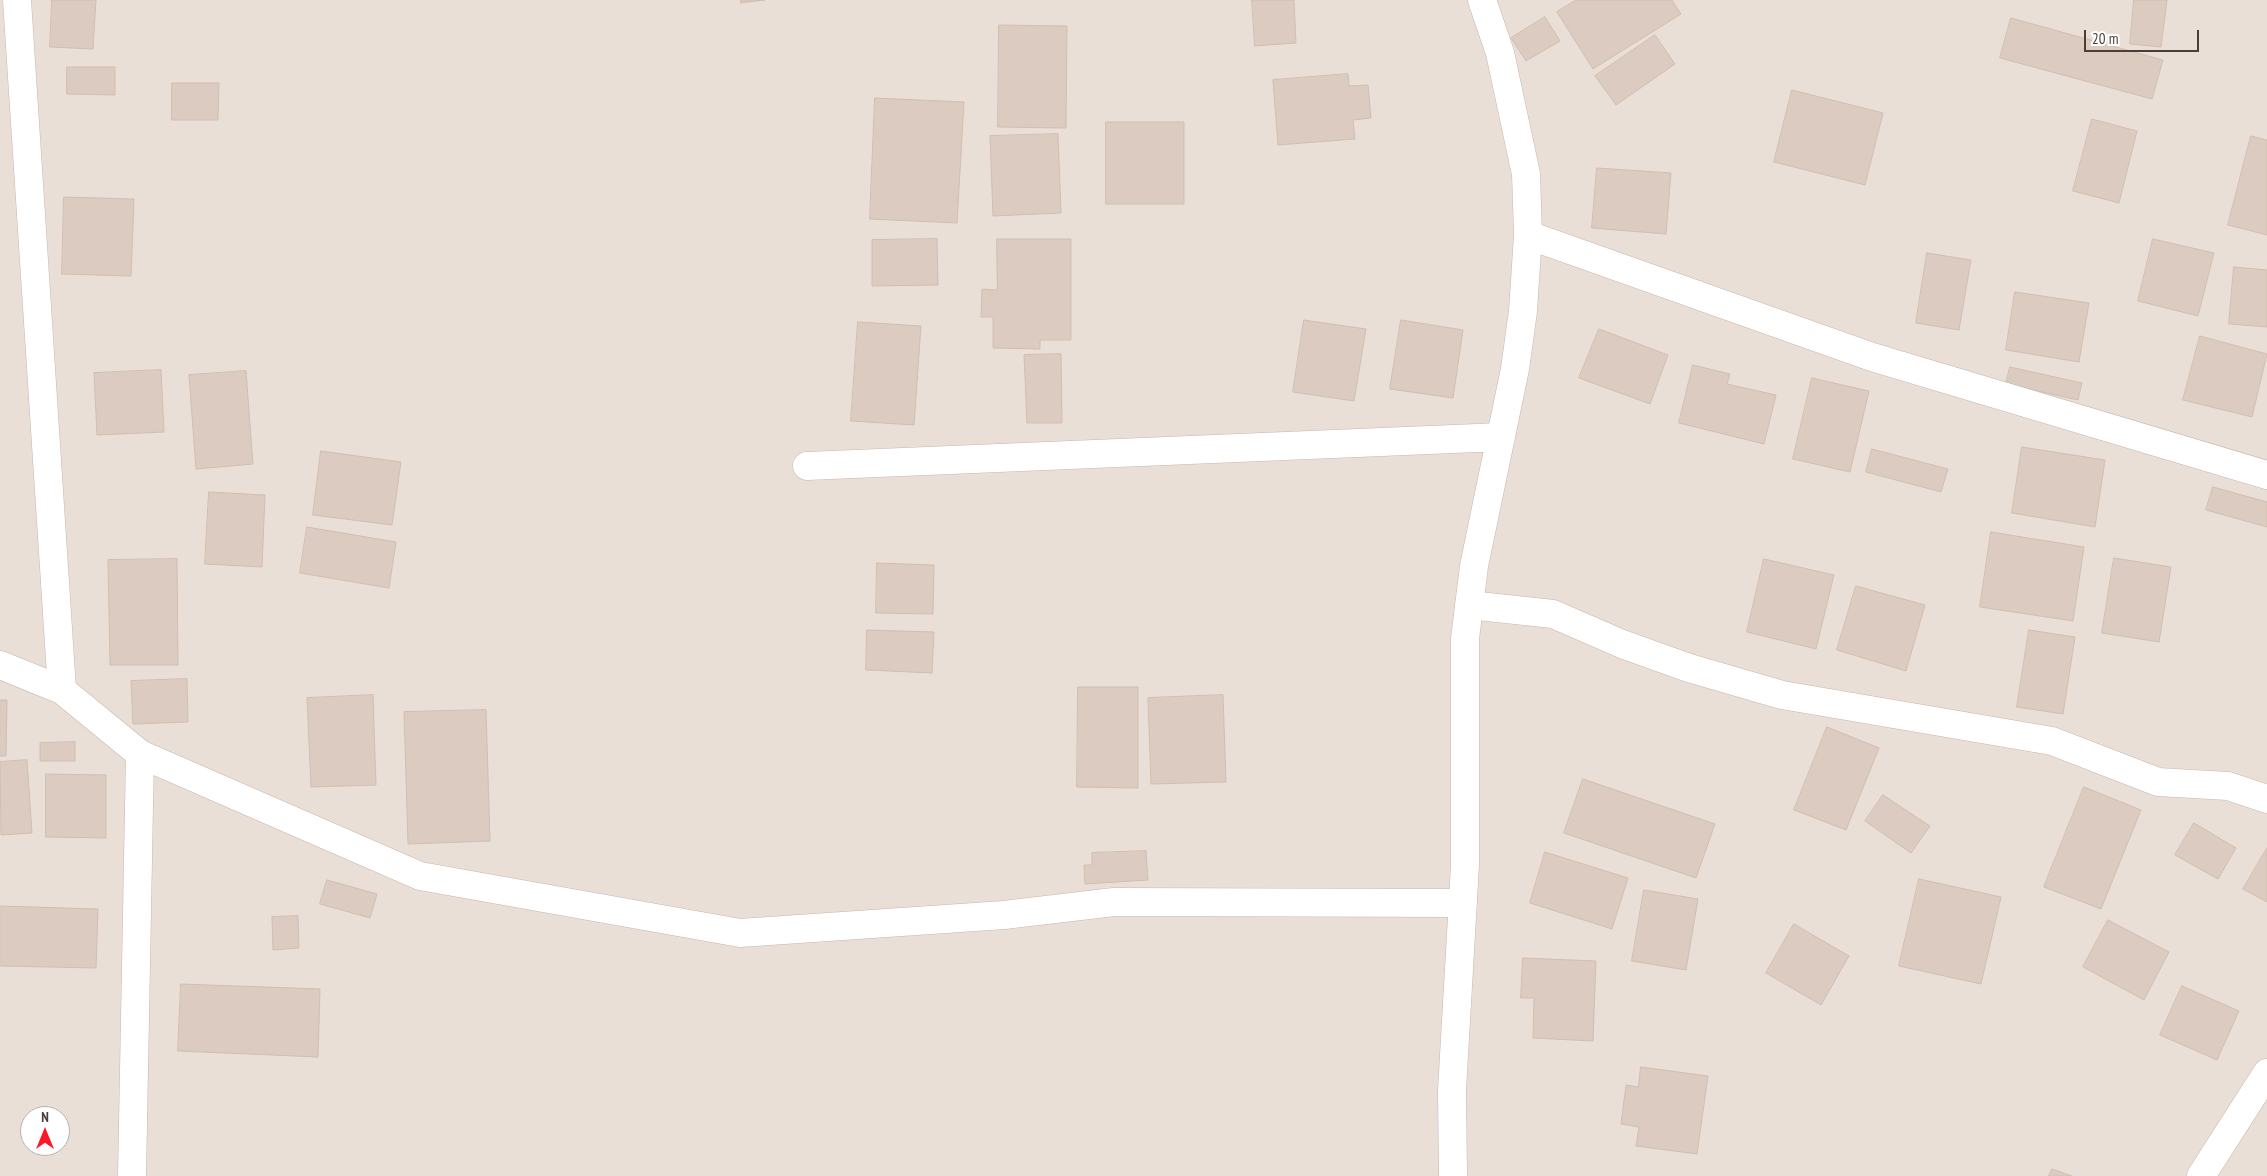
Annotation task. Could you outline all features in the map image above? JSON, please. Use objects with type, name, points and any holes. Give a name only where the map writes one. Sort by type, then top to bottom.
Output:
[{"type":"street","points":[[17,0],[62,690]]},
{"type":"street","points":[[1453,1176],[1452,1090],[1463,903],[1464,639],[1474,566],[1516,359],[1528,235],[1526,174],[1500,53],[1482,0]]},
{"type":"street","points":[[1528,235],[1872,357],[2267,475]]},
{"type":"street","points":[[807,466],[1501,437]]},
{"type":"street","points":[[1469,605],[1553,614],[1622,644],[1689,668],[1782,696],[2052,742],[2158,782],[2228,786],[2267,799]]},
{"type":"street","points":[[0,665],[62,690],[140,754],[420,876],[740,933],[1004,915],[1114,902],[1463,903]]},
{"type":"street","points":[[132,1176],[140,754]]},
{"type":"street","points":[[2201,1176],[2267,1073]]},
{"type":"shaded area","points":[[0,0],[2267,0],[2267,1176],[0,1176]]},
{"type":"building","points":[[52,0],[96,0],[93,49],[50,47]]},
{"type":"building","points":[[741,0],[765,0],[741,3]]},
{"type":"building","points":[[1252,0],[1294,0],[1296,43],[1255,46]]},
{"type":"building","points":[[1576,0],[1672,0],[1681,14],[1593,69],[1557,12]]},
{"type":"building","points":[[2134,0],[2167,0],[2161,47],[2130,44]]},
{"type":"building","points":[[1545,17],[1560,41],[1526,61],[1511,38]]},
{"type":"building","points":[[2011,18],[2163,60],[2152,99],[2000,58]]},
{"type":"building","points":[[999,25],[1067,26],[1066,128],[998,127]]},
{"type":"building","points":[[1655,35],[1675,64],[1616,105],[1595,76]]},
{"type":"building","points":[[67,67],[115,67],[115,95],[67,94]]},
{"type":"building","points":[[1348,74],[1349,86],[1368,85],[1371,118],[1353,120],[1355,139],[1278,145],[1273,80]]},
{"type":"building","points":[[172,83],[219,83],[218,120],[172,120]]},
{"type":"building","points":[[1792,90],[1883,113],[1865,185],[1774,162]]},
{"type":"building","points":[[875,98],[964,102],[957,223],[870,219]]},
{"type":"building","points":[[2092,119],[2137,131],[2119,203],[2073,191]]},
{"type":"building","points":[[1106,122],[1184,122],[1184,204],[1106,204]]},
{"type":"building","points":[[1058,134],[1061,213],[993,216],[990,136]]},
{"type":"building","points":[[2251,136],[2267,140],[2267,235],[2228,225]]},
{"type":"building","points":[[1597,168],[1671,173],[1666,234],[1592,228]]},
{"type":"building","points":[[64,197],[134,199],[131,276],[62,274]]},
{"type":"building","points":[[937,239],[938,285],[872,286],[872,240]]},
{"type":"building","points":[[997,239],[1071,239],[1071,340],[1040,340],[1040,349],[993,348],[993,317],[981,317],[982,289],[997,290]]},
{"type":"building","points":[[2153,239],[2214,253],[2198,316],[2138,301]]},
{"type":"building","points":[[1927,253],[1971,260],[1959,330],[1916,323]]},
{"type":"building","points":[[2234,267],[2267,270],[2267,327],[2229,324]]},
{"type":"building","points":[[2015,292],[2089,303],[2079,362],[2006,350]]},
{"type":"building","points":[[1304,320],[1366,329],[1354,401],[1293,392]]},
{"type":"building","points":[[1401,320],[1463,330],[1453,398],[1390,389]]},
{"type":"building","points":[[858,322],[921,326],[914,425],[851,421]]},
{"type":"building","points":[[1599,329],[1668,355],[1650,404],[1579,378]]},
{"type":"building","points":[[2200,336],[2267,354],[2252,417],[2183,400]]},
{"type":"building","points":[[1061,354],[1062,423],[1027,423],[1024,355]]},
{"type":"building","points":[[1693,365],[1730,374],[1727,384],[1776,395],[1764,444],[1679,423]]},
{"type":"building","points":[[2010,367],[2082,383],[2078,400],[2006,384]]},
{"type":"building","points":[[161,370],[164,432],[97,435],[94,373]]},
{"type":"building","points":[[246,371],[253,464],[196,469],[189,375]]},
{"type":"building","points":[[1812,378],[1869,391],[1850,472],[1793,459]]},
{"type":"building","points":[[2022,447],[2105,460],[2095,527],[2012,513]]},
{"type":"building","points":[[1872,449],[1948,469],[1941,492],[1866,472]]},
{"type":"building","points":[[321,451],[401,462],[392,525],[313,515]]},
{"type":"building","points":[[2213,487],[2267,502],[2267,527],[2206,510]]},
{"type":"building","points":[[209,492],[265,495],[262,567],[205,564]]},
{"type":"building","points":[[307,527],[396,542],[389,588],[300,573]]},
{"type":"building","points":[[1991,532],[2084,547],[2073,621],[1980,607]]},
{"type":"building","points":[[2114,558],[2171,567],[2159,642],[2102,633]]},
{"type":"building","points":[[177,559],[178,665],[110,665],[108,560]]},
{"type":"building","points":[[1764,559],[1834,575],[1816,649],[1747,632]]},
{"type":"building","points":[[877,563],[934,565],[933,614],[876,613]]},
{"type":"building","points":[[1856,586],[1925,605],[1906,671],[1837,650]]},
{"type":"building","points":[[867,630],[934,632],[932,673],[866,670]]},
{"type":"building","points":[[2029,630],[2075,637],[2063,714],[2017,707]]},
{"type":"building","points":[[187,679],[188,722],[133,724],[131,681]]},
{"type":"building","points":[[1078,687],[1138,687],[1138,788],[1077,787]]},
{"type":"building","points":[[373,695],[376,785],[311,787],[307,698]]},
{"type":"building","points":[[1223,695],[1226,782],[1151,784],[1148,698]]},
{"type":"building","points":[[0,700],[7,700],[6,756],[0,756]]},
{"type":"building","points":[[486,710],[490,841],[408,844],[404,712]]},
{"type":"building","points":[[1827,727],[1879,748],[1846,830],[1794,810]]},
{"type":"building","points":[[75,742],[75,761],[40,761],[40,743]]},
{"type":"building","points":[[27,760],[32,833],[1,835],[0,762]]},
{"type":"building","points":[[46,774],[106,775],[106,838],[46,837]]},
{"type":"building","points":[[1583,779],[1715,824],[1696,878],[1564,833]]},
{"type":"building","points":[[2084,787],[2141,810],[2101,909],[2044,887]]},
{"type":"building","points":[[1883,795],[1930,826],[1911,853],[1865,821]]},
{"type":"building","points":[[2194,823],[2236,848],[2218,879],[2175,855]]},
{"type":"building","points":[[2267,848],[2267,902],[2243,889]]},
{"type":"building","points":[[1146,851],[1148,880],[1085,884],[1084,865],[1092,865],[1092,853]]},
{"type":"building","points":[[1545,852],[1628,878],[1612,929],[1530,903]]},
{"type":"building","points":[[1919,879],[2001,897],[1981,984],[1899,966]]},
{"type":"building","points":[[327,880],[377,894],[370,918],[320,904]]},
{"type":"building","points":[[1644,890],[1698,899],[1686,970],[1632,961]]},
{"type":"building","points":[[0,906],[98,909],[96,968],[0,966]]},
{"type":"building","points":[[298,916],[299,948],[273,950],[272,917]]},
{"type":"building","points":[[2108,920],[2169,952],[2144,1000],[2083,967]]},
{"type":"building","points":[[1794,924],[1849,956],[1821,1005],[1766,973]]},
{"type":"building","points":[[1523,958],[1596,961],[1593,1041],[1533,1038],[1534,998],[1521,998]]},
{"type":"building","points":[[181,984],[320,989],[318,1057],[178,1051]]},
{"type":"building","points":[[2182,986],[2239,1011],[2217,1060],[2160,1035]]},
{"type":"building","points":[[1641,1067],[1708,1076],[1697,1154],[1636,1146],[1639,1127],[1621,1124],[1626,1085],[1638,1087]]},
{"type":"building","points":[[2052,1169],[2072,1176],[2049,1176]]}]
